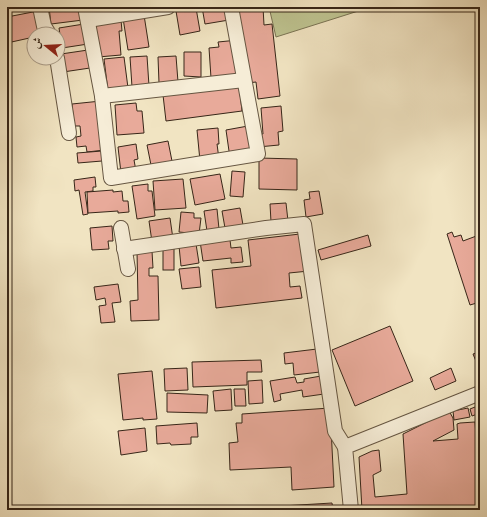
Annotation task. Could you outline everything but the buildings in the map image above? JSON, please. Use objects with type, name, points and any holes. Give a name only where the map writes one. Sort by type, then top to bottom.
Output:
[{"type":"street","points":[[40,7],[44,26]]},
{"type":"street","points":[[168,7],[86,14],[102,96],[111,178],[258,154],[231,7]]},
{"type":"street","points":[[58,66],[69,133]]},
{"type":"street","points":[[102,96],[244,80]]},
{"type":"street","points":[[124,249],[266,228],[304,224],[335,432],[345,448],[350,510]]},
{"type":"street","points":[[122,228],[128,269]]},
{"type":"street","points":[[345,448],[480,393]]},
{"type":"green space","points":[[269,7],[371,7],[276,37]]}]
